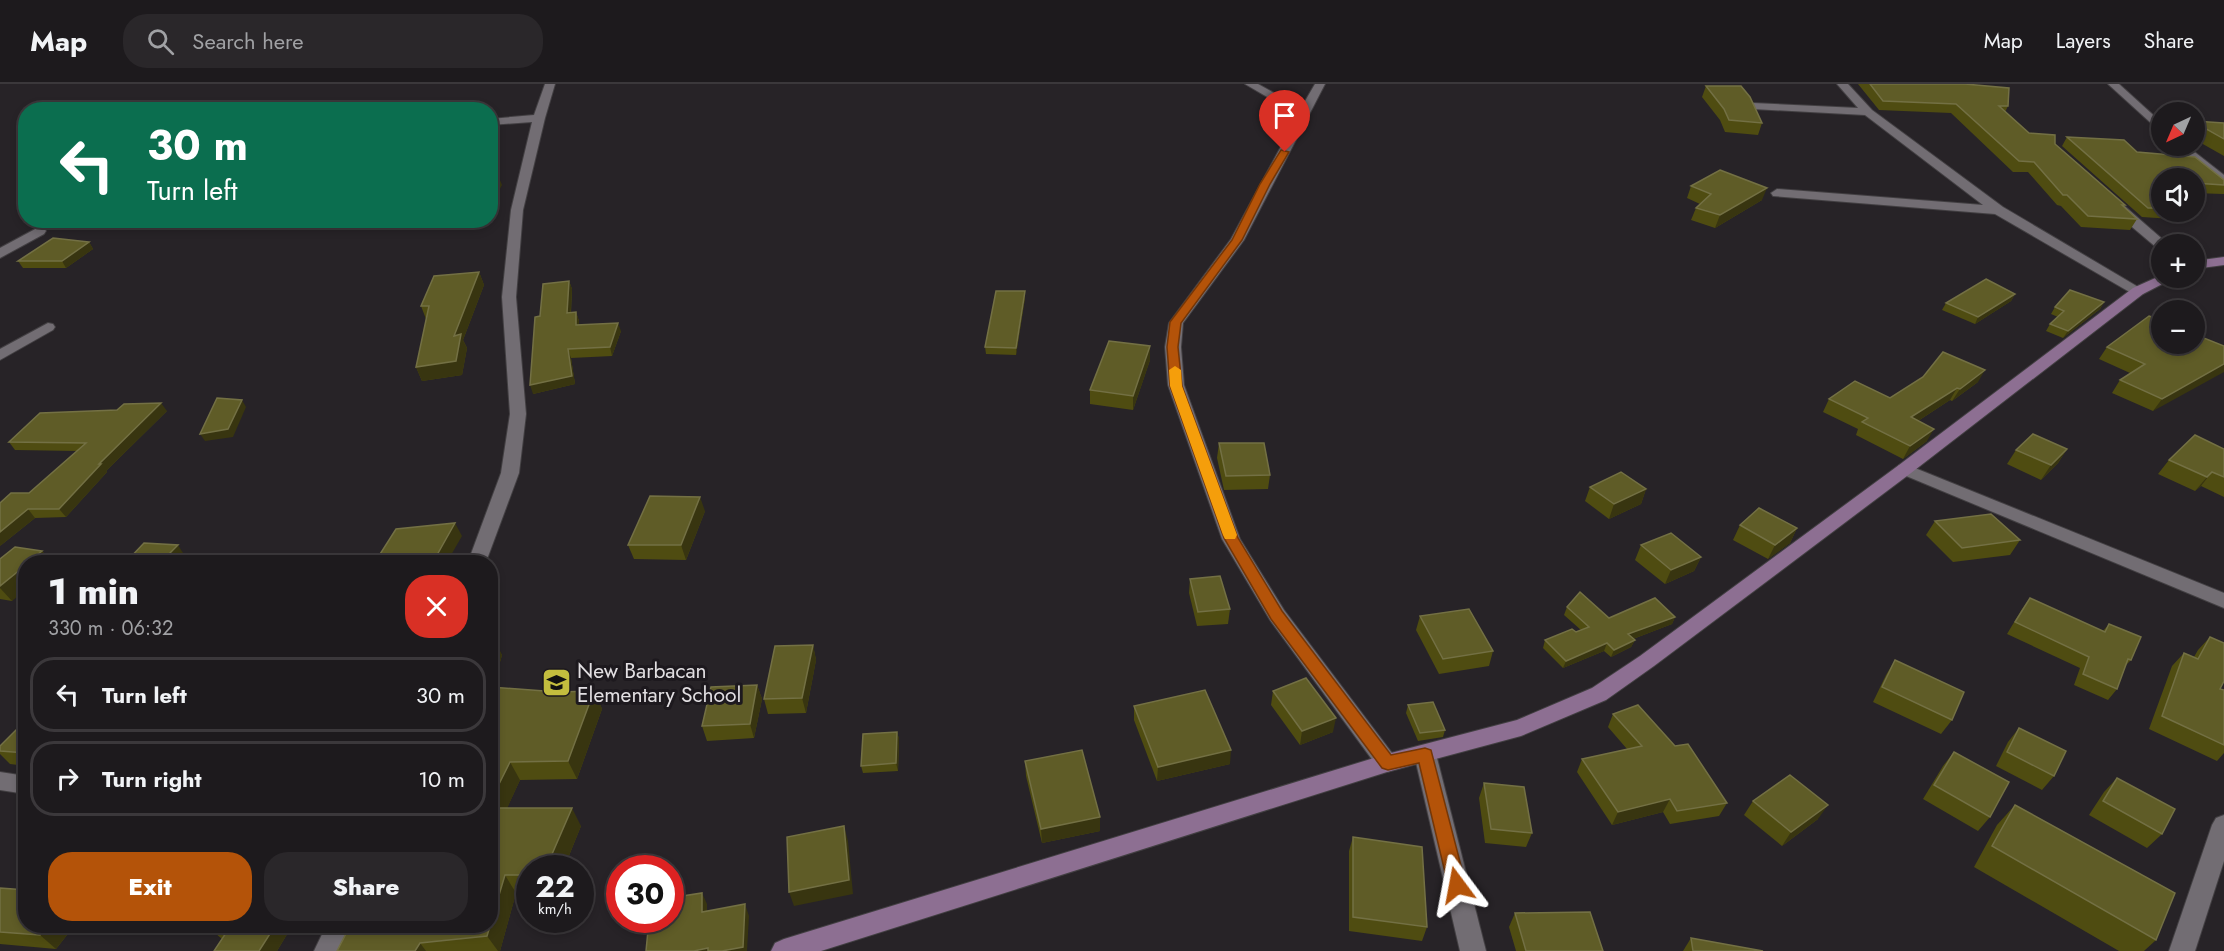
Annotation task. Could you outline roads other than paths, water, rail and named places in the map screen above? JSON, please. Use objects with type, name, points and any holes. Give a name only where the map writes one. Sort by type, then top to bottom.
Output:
[{"type":"street","points":[[480,555],[510,473],[518,414],[509,297],[517,210],[539,118],[550,84]]},
{"type":"street","points":[[1250,84],[1305,115]]},
{"type":"street","points":[[1320,84],[1237,240],[1176,322],[1173,347],[1176,386],[1231,538],[1277,615],[1388,763]]},
{"type":"street","points":[[1842,84],[1868,112],[1998,210],[2138,291]]},
{"type":"street","points":[[2113,84],[2151,120]]},
{"type":"street","points":[[1753,106],[1868,112]]},
{"type":"street","points":[[498,121],[539,118]]},
{"type":"street","points":[[2193,156],[2222,178]]},
{"type":"street","points":[[1777,193],[1998,210]]},
{"type":"street","points":[[2105,197],[2151,236]]},
{"type":"street","points":[[0,254],[39,231]]},
{"type":"street","points":[[2205,264],[2224,261]]},
{"type":"street","points":[[784,951],[1388,763],[1521,727],[1599,694],[1647,661],[1905,469],[2138,291],[2151,285]]},
{"type":"street","points":[[0,355],[48,327]]},
{"type":"street","points":[[1905,469],[2224,601]]},
{"type":"street","points":[[1425,754],[1473,951]]},
{"type":"street","points":[[0,781],[18,784]]},
{"type":"street","points":[[2182,951],[2224,825]]},
{"type":"street","points":[[327,951],[335,933]]},
{"type":"place","name":"New Barbacan Elementary School","points":[[556,683]]}]
